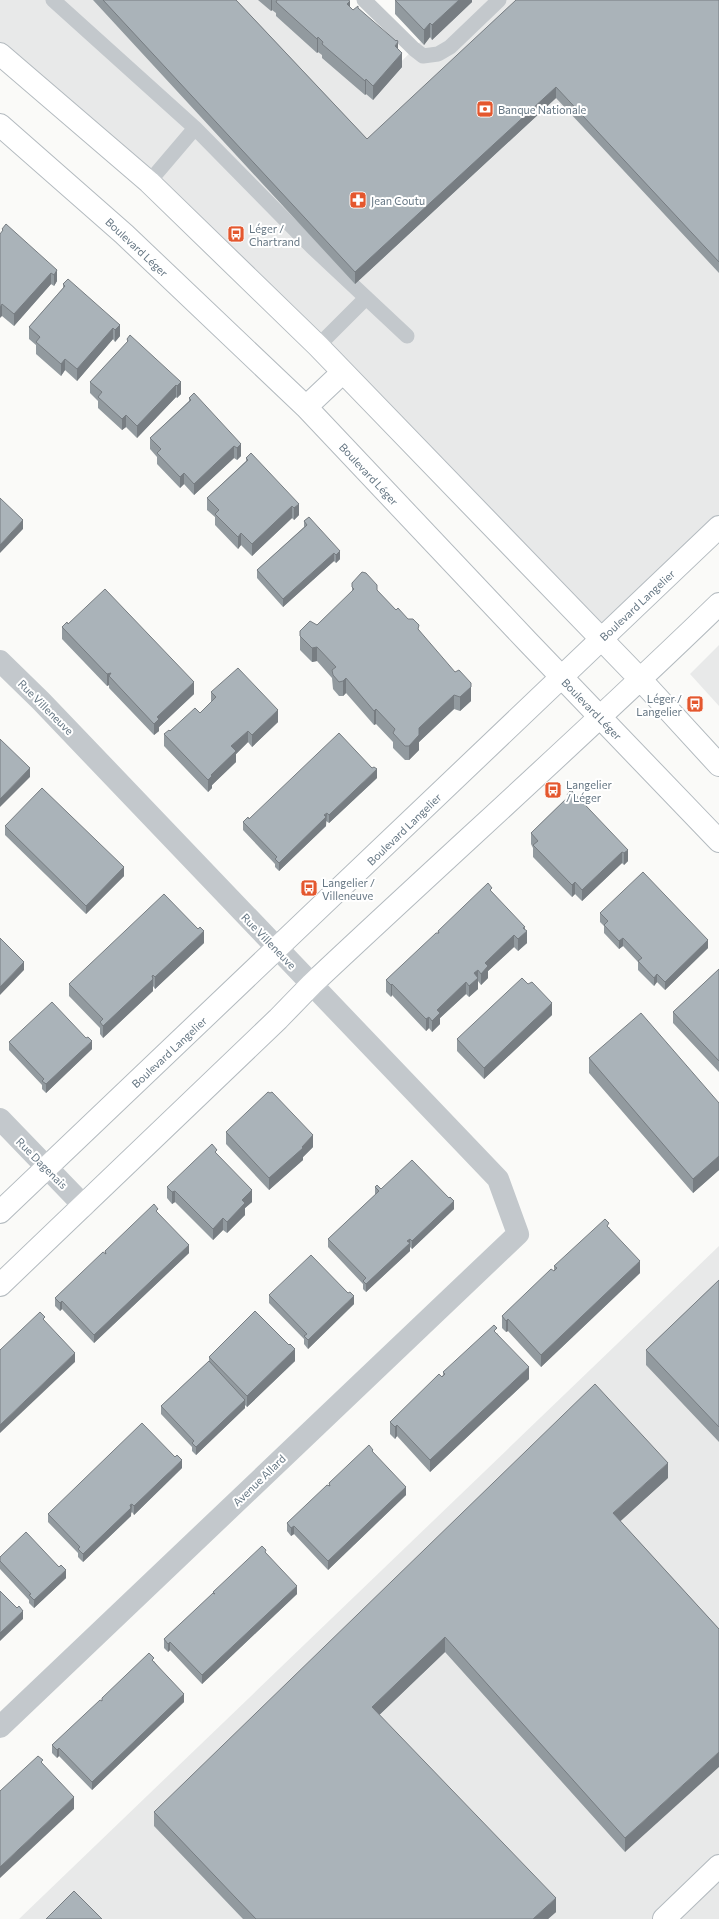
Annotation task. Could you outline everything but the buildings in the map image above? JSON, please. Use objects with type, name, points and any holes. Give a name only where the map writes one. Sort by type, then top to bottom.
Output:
[{"type":"main road","points":[[0,54],[149,182],[318,346],[600,640],[641,680],[719,765]]},
{"type":"main road","name":"Boulevard Léger","points":[[0,125],[124,234],[306,407],[600,718],[719,841]]},
{"type":"main road","points":[[306,407],[343,372]]},
{"type":"main road","name":"Boulevard Langelier","points":[[0,1212],[277,950],[719,527]]},
{"type":"main road","points":[[0,1286],[278,1019],[312,984],[641,680],[719,604]]},
{"type":"main road","points":[[664,1919],[719,1866]]},
{"type":"street","name":"Rue Villeneuve","points":[[0,661],[47,707],[277,950],[312,984],[498,1179],[518,1234]]},
{"type":"street","name":"Rue Dagenais","points":[[0,1119],[84,1206]]},
{"type":"street","name":"Avenue Allard","points":[[0,1727],[518,1234]]},
{"type":"lane","points":[[53,0],[194,128],[365,299],[407,336]]},
{"type":"lane","points":[[364,0],[423,56],[438,54],[450,47],[499,0]]},
{"type":"lane","points":[[149,182],[194,128]]},
{"type":"lane","points":[[318,346],[365,299]]},
{"type":"shaded area","points":[[0,0],[271,0],[369,95],[461,0],[719,0],[719,526],[600,640],[149,182],[0,55]]},
{"type":"shaded area","points":[[719,645],[719,706],[690,674]]},
{"type":"shaded area","points":[[719,1246],[719,1919],[19,1919]]},
{"type":"place","name":"Banque Nationale","points":[[485,109]]},
{"type":"place","name":"Jean Coutu","points":[[358,200]]},
{"type":"place","name":"Léger / Chartrand","points":[[236,234]]},
{"type":"place","name":"Léger / Langelier","points":[[695,704]]},
{"type":"place","name":"Langelier / Léger","points":[[553,790]]},
{"type":"place","name":"Langelier / Villeneuve","points":[[309,888]]}]
